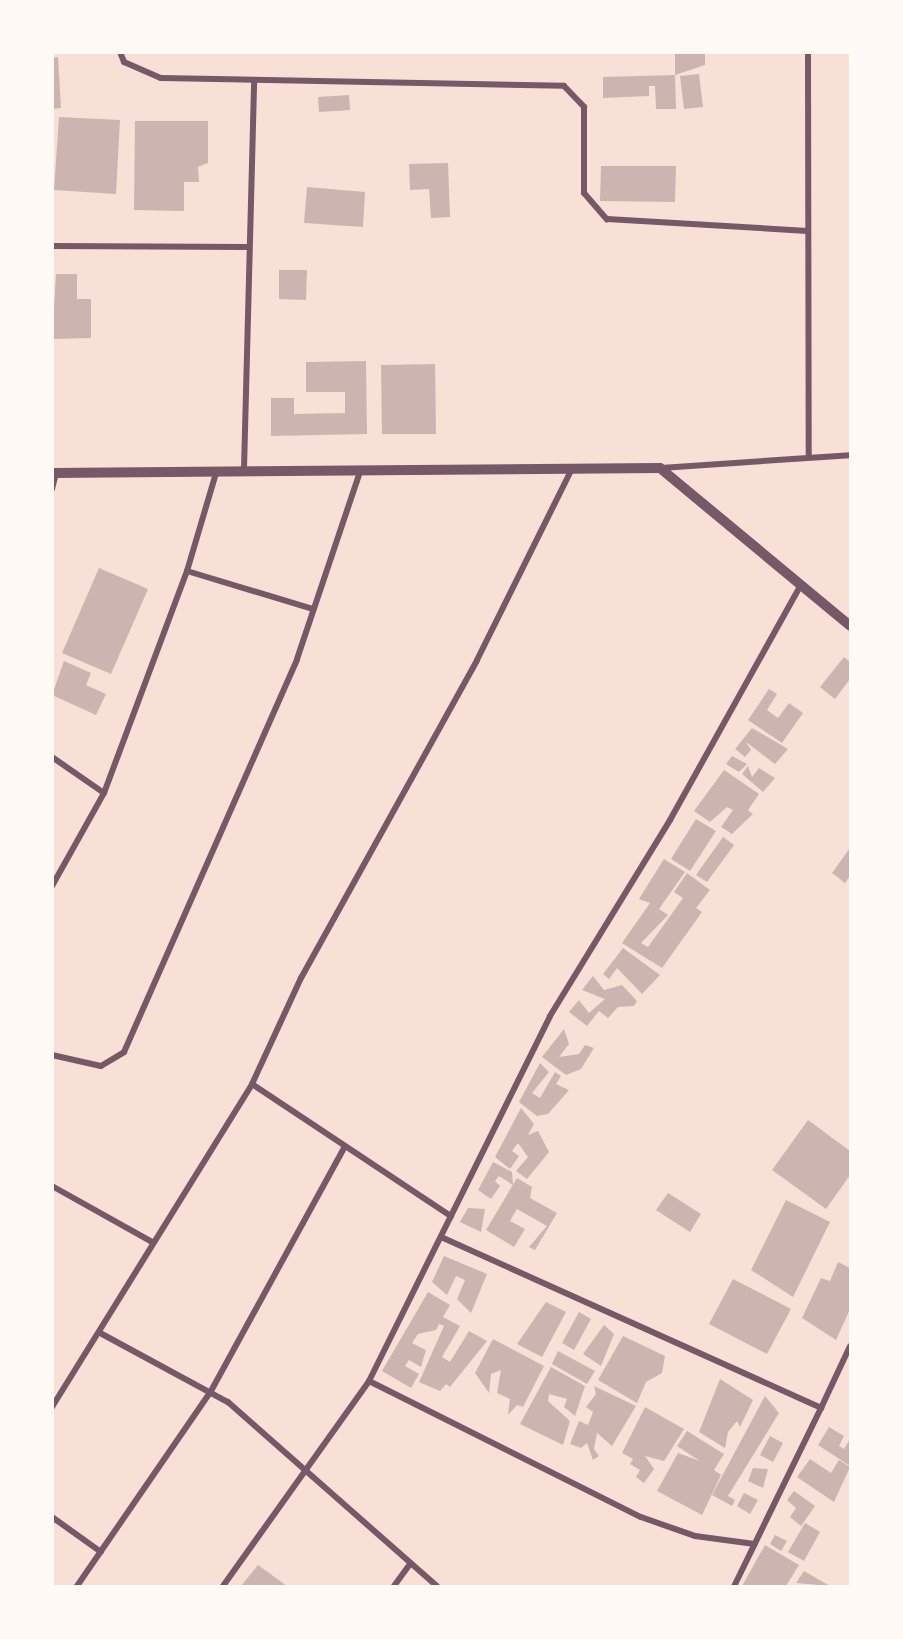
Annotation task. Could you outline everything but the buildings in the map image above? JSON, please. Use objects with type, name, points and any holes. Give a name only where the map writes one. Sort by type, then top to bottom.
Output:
[{"type":"street","points":[[120,52],[124,62],[161,78],[564,87],[584,107],[584,193],[607,219],[808,231]]},
{"type":"street","points":[[808,52],[809,454]]},
{"type":"street","points":[[244,469],[254,80]]},
{"type":"street","points":[[52,246],[248,247]]},
{"type":"street","points":[[52,489],[55,473],[573,466],[660,468],[809,454],[850,455]]},
{"type":"street","points":[[52,1407],[102,1334],[152,1242],[252,1084],[301,978],[477,660],[573,466]]},
{"type":"street","points":[[52,1055],[101,1066],[124,1052],[297,659],[361,468]]},
{"type":"street","points":[[660,468],[850,626]]},
{"type":"street","points":[[52,886],[104,793],[187,571],[217,470]]},
{"type":"street","points":[[187,571],[313,609]]},
{"type":"street","points":[[223,1587],[307,1472],[369,1381],[550,1016],[670,820],[801,585]]},
{"type":"street","points":[[52,757],[104,793]]},
{"type":"street","points":[[252,1084],[344,1148],[451,1216]]},
{"type":"street","points":[[77,1587],[211,1391],[344,1148]]},
{"type":"street","points":[[52,1186],[152,1242]]},
{"type":"street","points":[[441,1237],[821,1408]]},
{"type":"street","points":[[102,1334],[211,1391],[437,1587]]},
{"type":"street","points":[[734,1587],[850,1346]]},
{"type":"street","points":[[369,1381],[641,1517],[695,1536],[754,1544]]},
{"type":"street","points":[[52,1517],[101,1552]]},
{"type":"street","points":[[394,1587],[409,1565]]}]
